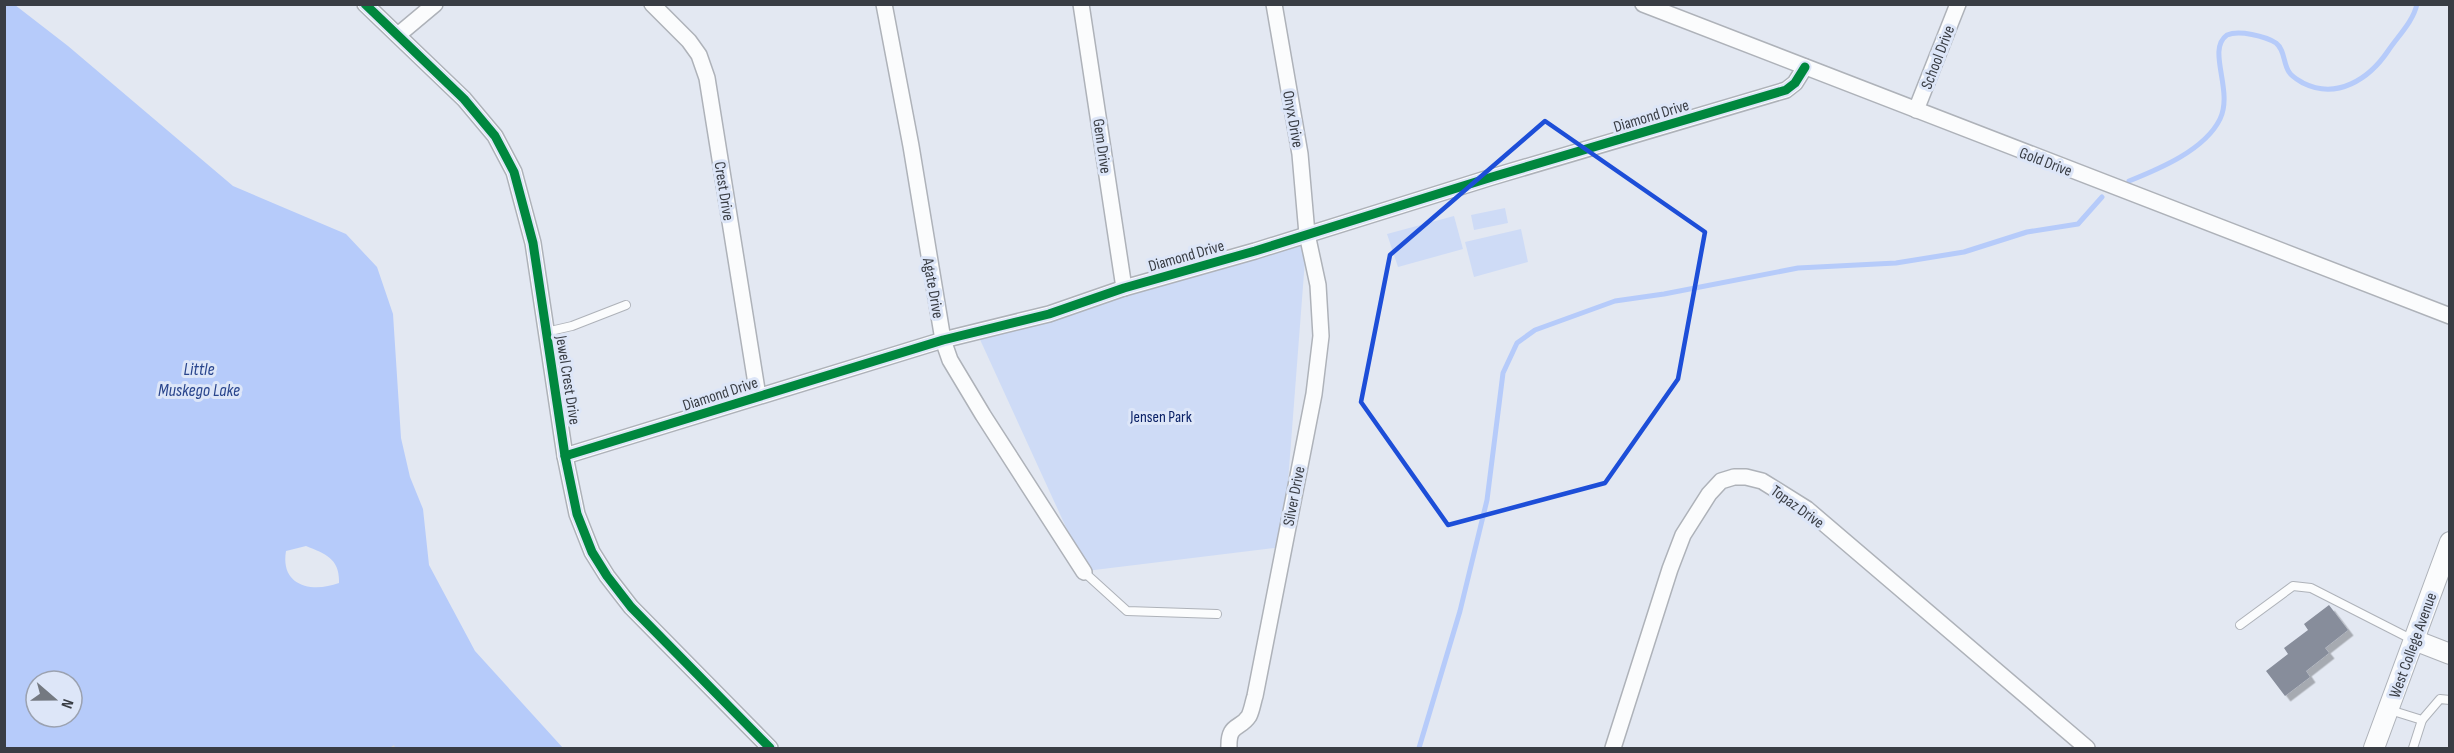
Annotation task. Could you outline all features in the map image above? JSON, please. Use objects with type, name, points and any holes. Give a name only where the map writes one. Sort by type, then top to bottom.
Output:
[{"type":"street","name":"Jewel Crest Drive","points":[[365,4],[464,99],[505,152],[526,209],[565,456],[578,514],[592,552],[631,607],[770,748]]},
{"type":"street","points":[[398,35],[435,4]]},
{"type":"street","name":"Crest Drive","points":[[652,4],[689,41],[699,55],[707,78],[758,396]]},
{"type":"street","name":"Agate Drive","points":[[885,4],[943,340],[950,360],[983,415],[1083,572]]},
{"type":"street","name":"Gem Drive","points":[[1081,4],[1124,288]]},
{"type":"street","name":"Onyx Drive","points":[[1274,4],[1300,154],[1306,234]]},
{"type":"street","name":"Gold Drive","points":[[1643,4],[2450,316]]},
{"type":"street","name":"School Drive","points":[[1916,110],[1958,4]]},
{"type":"street","name":"Diamond Drive","points":[[565,456],[758,396],[918,350],[943,340],[1049,314],[1124,288],[1786,90],[1795,83],[1805,67]]},
{"type":"street","name":"Silver Drive","points":[[1229,748],[1231,734],[1237,725],[1250,714],[1255,696],[1314,394],[1321,336],[1318,285],[1306,234]]},
{"type":"street","name":"Topaz Drive","points":[[1613,748],[1683,535],[1698,509],[1721,481],[1734,477],[1746,477],[1762,480],[1807,509],[2087,748]]},
{"type":"street","name":"West College Avenue","points":[[2374,748],[2449,543]]},
{"type":"street","points":[[2414,640],[2450,654]]},
{"type":"lane","points":[[546,333],[572,326],[626,305]]},
{"type":"lane","points":[[1083,572],[1127,610],[1217,614]]},
{"type":"lane","points":[[2240,626],[2293,586],[2311,588],[2414,640]]},
{"type":"lane","points":[[2413,748],[2422,720],[2440,699],[2450,700]]},
{"type":"lane","points":[[2389,709],[2422,720]]},
{"type":"path","points":[[392,748],[396,746],[397,748]]},
{"type":"highlighted area","points":[[1545,121],[1705,232],[1678,379],[1605,483],[1448,525],[1361,402],[1390,255]]},
{"type":"green space","points":[[1505,208],[1508,223],[1474,230],[1471,215]]},
{"type":"green space","points":[[1454,216],[1463,249],[1398,267],[1387,234]]},
{"type":"green space","points":[[1521,229],[1528,262],[1474,277],[1465,242]]},
{"type":"green space","name":"Jensen Park","points":[[1307,234],[1283,547],[1086,571],[977,333]]},
{"type":"water","name":"Little Muskego Lake","points":[[4,5],[15,5],[68,46],[233,186],[346,234],[377,267],[393,314],[401,438],[410,477],[423,509],[429,565],[475,651],[563,748],[5,748]],"holes":[[[306,546],[325,555],[337,568],[339,583],[318,587],[300,584],[293,579],[285,563],[286,551]]]},
{"type":"building","points":[[2329,605],[2348,630],[2325,648],[2329,653],[2306,671],[2310,677],[2285,696],[2266,671],[2288,654],[2284,648],[2308,630],[2304,624]]},
{"type":"waterway","points":[[2129,181],[2180,157],[2193,149],[2213,130],[2220,119],[2223,108],[2224,96],[2219,50],[2221,42],[2227,35],[2245,33],[2271,40],[2279,46],[2287,68],[2295,78],[2316,88],[2340,88],[2362,78],[2380,61],[2409,23],[2417,4]]},
{"type":"waterway","points":[[1419,748],[1460,611],[1487,500],[1503,373],[1517,343],[1535,330],[1615,301],[1664,294],[1798,268],[1896,263],[1964,252],[2027,232],[2078,224],[2102,197]]},
{"type":"cycle path","points":[[365,4],[464,99],[495,136],[514,172],[533,243],[565,456],[577,514],[592,552],[631,607],[770,748]]},
{"type":"cycle path","points":[[565,456],[943,340],[1049,314],[1124,288],[1255,251],[1492,177],[1786,90],[1795,83],[1805,67]]}]
